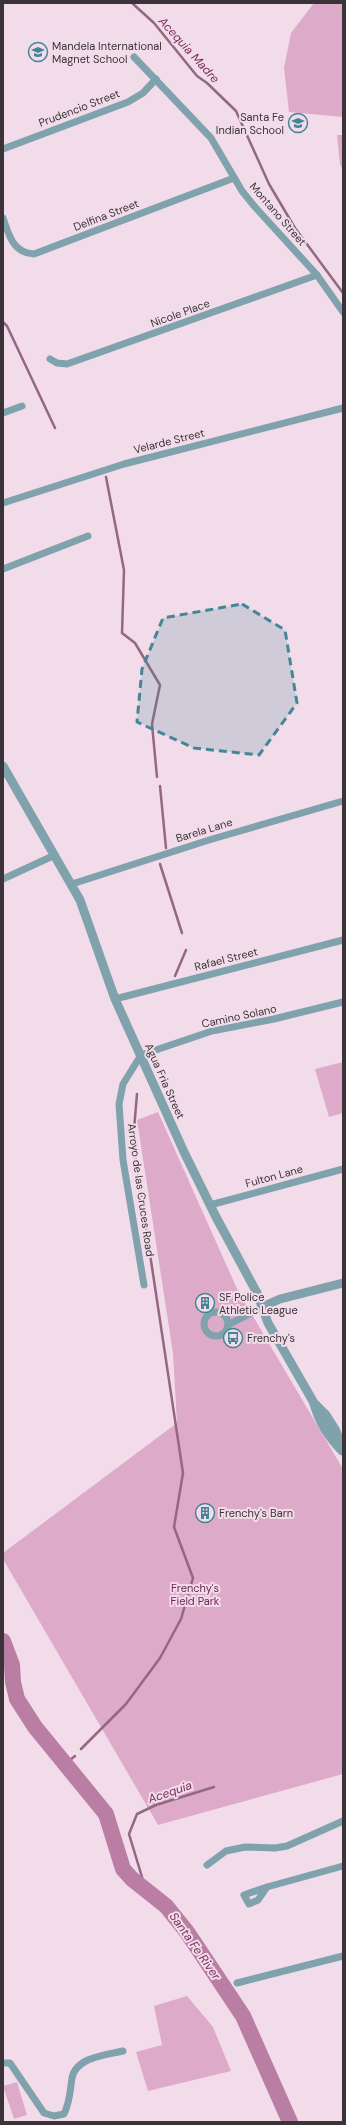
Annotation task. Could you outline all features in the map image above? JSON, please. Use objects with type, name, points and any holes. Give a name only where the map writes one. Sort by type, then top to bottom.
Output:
[{"type":"street","name":"Montano Street","points":[[134,58],[211,138],[223,154],[234,178],[255,207],[318,276],[343,312]]},
{"type":"street","name":"Prudencio Street","points":[[3,149],[128,102],[143,94],[156,80]]},
{"type":"street","name":"Delfina Street","points":[[3,218],[14,246],[26,254],[34,254],[234,178]]},
{"type":"street","name":"Nicole Place","points":[[50,359],[57,363],[67,364],[318,276]]},
{"type":"street","points":[[3,413],[22,406]]},
{"type":"street","name":"Velarde Street","points":[[3,503],[124,464],[343,408]]},
{"type":"street","points":[[3,569],[88,536]]},
{"type":"street","name":"Agua Fria Street","points":[[3,766],[72,884],[90,925],[115,999],[184,1152],[210,1205],[257,1293],[268,1323],[314,1403],[319,1420],[325,1431],[343,1451]]},
{"type":"street","name":"Barela Lane","points":[[72,884],[209,840],[343,801]]},
{"type":"street","points":[[3,879],[55,855]]},
{"type":"street","name":"Rafael Street","points":[[115,999],[343,940]]},
{"type":"street","name":"Camino Solano","points":[[141,1056],[212,1031],[274,1020],[343,1002]]},
{"type":"street","name":"Arroyo de las Cruces Road","points":[[141,1056],[123,1084],[119,1104],[124,1160],[144,1285]]},
{"type":"street","name":"Fulton Lane","points":[[210,1205],[343,1169]]},
{"type":"street","points":[[228,1325],[280,1299],[343,1283]]},
{"type":"street","points":[[207,1865],[226,1851],[245,1847],[275,1848],[288,1846],[343,1821]]},
{"type":"street","points":[[267,1886],[343,1866]]},
{"type":"street","points":[[237,1983],[343,1956]]},
{"type":"street","points":[[3,2063],[10,2063],[44,2113],[54,2116],[64,2114],[69,2104],[72,2076],[84,2061],[124,2051]]},
{"type":"highlighted area","points":[[242,604],[285,630],[297,703],[259,755],[194,748],[137,722],[142,669],[163,618]]},
{"type":"green space","points":[[314,3],[343,3],[343,117],[289,112],[284,68],[291,33]]},
{"type":"green space","points":[[337,135],[343,135],[343,171],[340,164]]},
{"type":"green space","points":[[343,1062],[343,1113],[329,1117],[315,1069]]},
{"type":"green space","name":"Frenchy's Field Park","points":[[158,1112],[238,1291],[343,1469],[343,1774],[158,1825],[3,1559],[3,1553],[177,1423],[173,1353],[137,1120]]},
{"type":"green space","points":[[187,1996],[213,2027],[231,2071],[148,2091],[136,2052],[162,2045],[154,2006]]},
{"type":"green space","points":[[17,2082],[27,2115],[14,2119],[3,2086]]},
{"type":"waterway","name":"Acequia Madre","points":[[132,3],[154,23],[197,76],[207,83],[236,111],[269,184],[295,228],[343,293]]},
{"type":"waterway","points":[[3,322],[7,326],[55,428]]},
{"type":"waterway","points":[[106,477],[124,570],[122,633],[135,643],[160,685],[152,724],[157,777]]},
{"type":"waterway","points":[[160,786],[166,848]]},
{"type":"waterway","points":[[160,864],[182,933]]},
{"type":"waterway","points":[[175,976],[186,950]]},
{"type":"waterway","points":[[81,1749],[126,1704],[160,1658],[181,1619],[193,1578],[174,1527],[183,1473],[133,1141],[137,1094]]},
{"type":"waterway","name":"Santa Fe River","points":[[3,1641],[12,1665],[13,1682],[17,1699],[35,1727],[106,1814],[123,1869],[132,1879],[166,1906],[187,1932],[243,2016],[290,2122]]},
{"type":"waterway","points":[[65,1764],[75,1756]]},
{"type":"waterway","name":"Acequia","points":[[145,1887],[129,1834],[137,1814],[156,1805],[214,1787]]},
{"type":"place","name":"Mandela International Magnet School","points":[[38,52]]},
{"type":"place","name":"Santa Fe Indian School","points":[[298,123]]},
{"type":"place","name":"SF Police Athletic League","points":[[205,1303]]},
{"type":"place","name":"Frenchy's","points":[[233,1338]]},
{"type":"place","name":"Frenchy's Barn","points":[[205,1513]]}]
